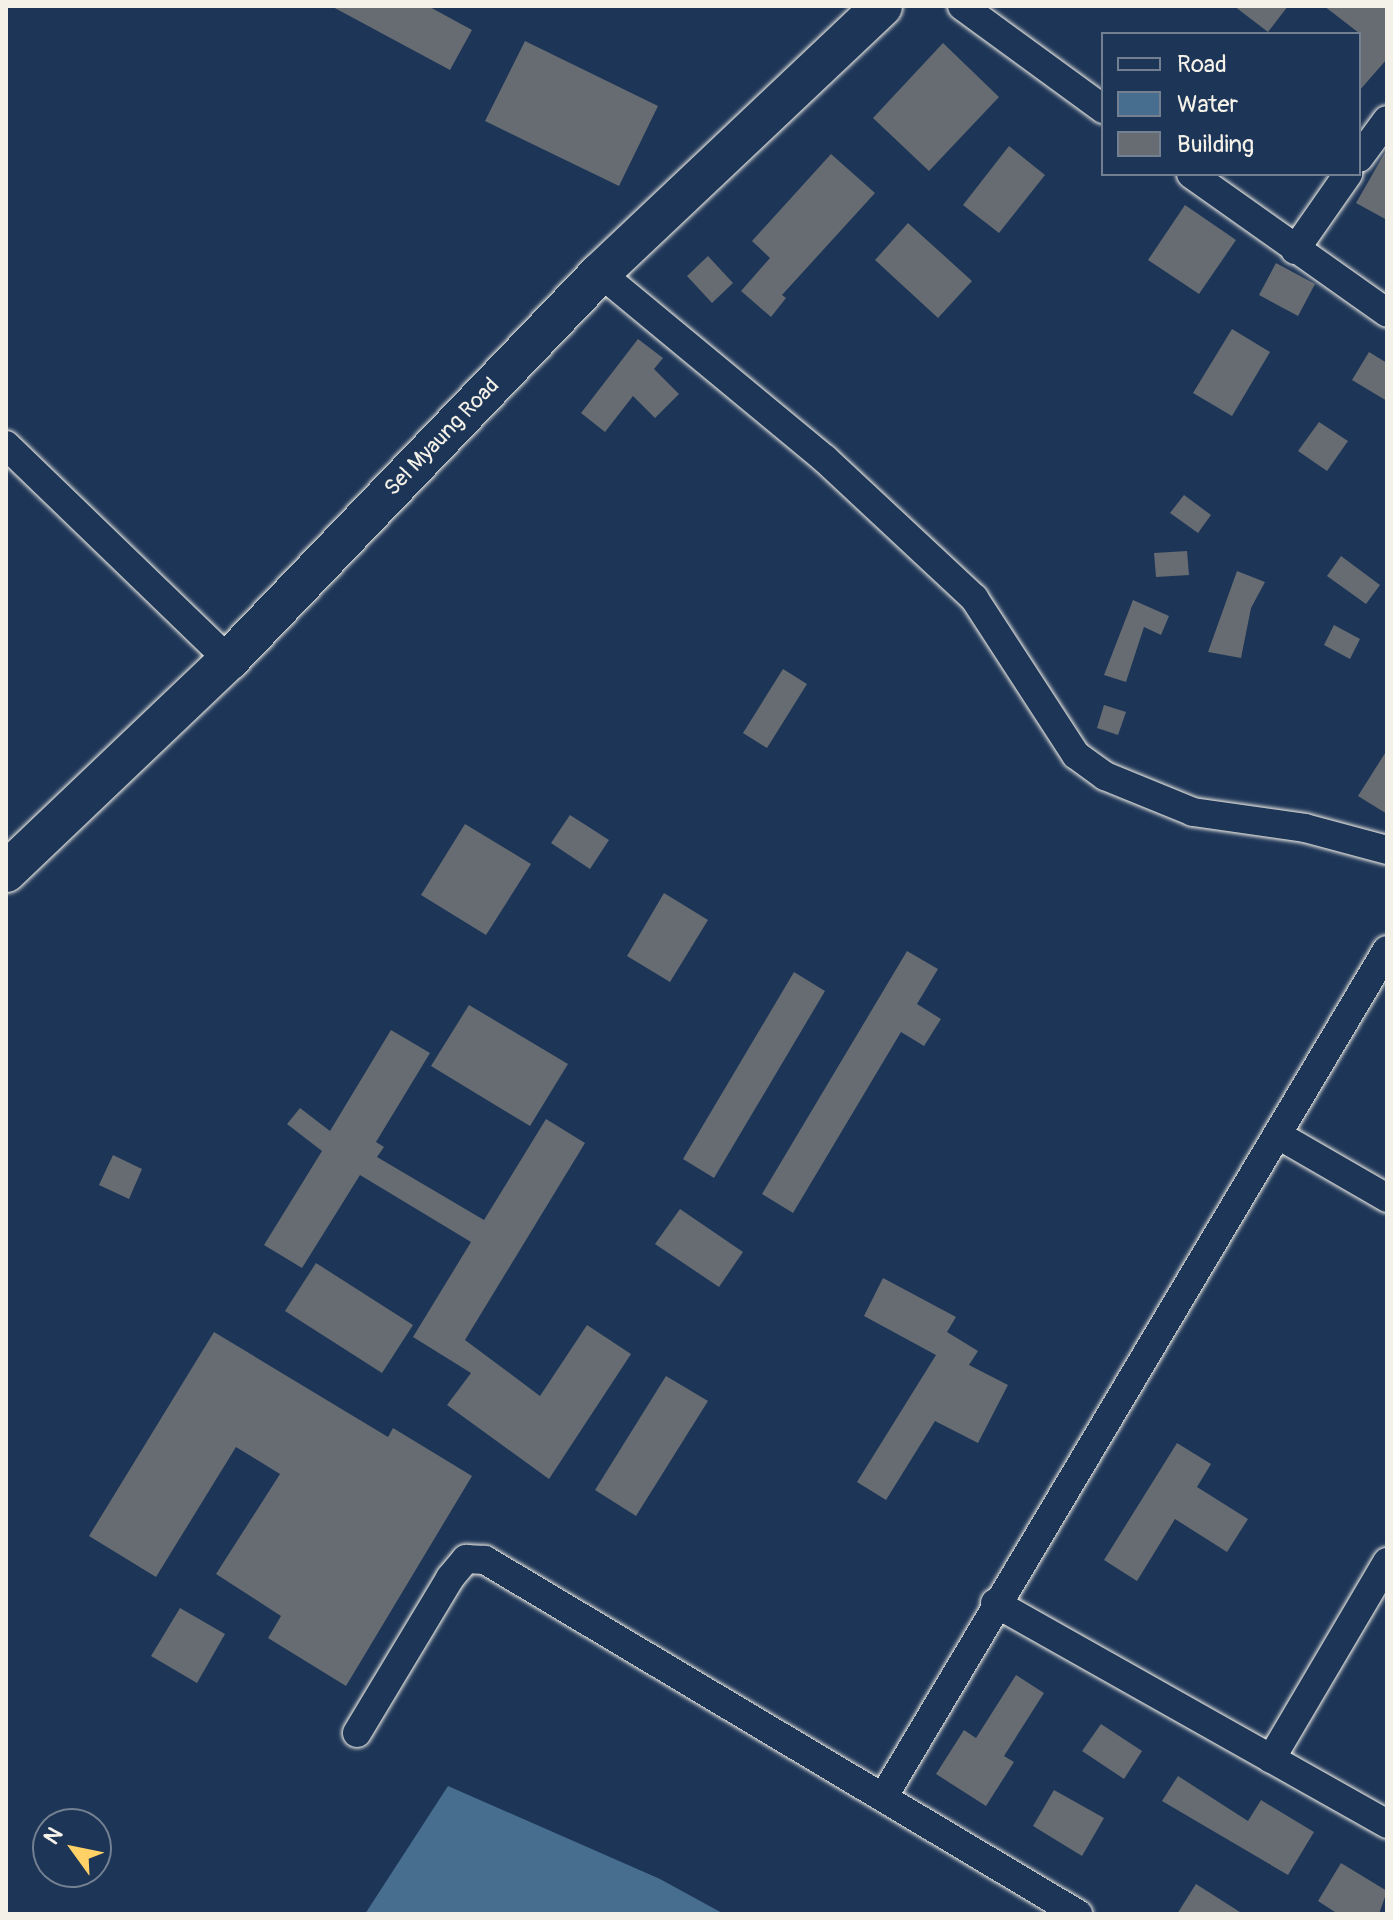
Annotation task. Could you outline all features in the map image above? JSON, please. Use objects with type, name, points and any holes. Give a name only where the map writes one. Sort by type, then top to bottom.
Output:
[{"type":"main road","name":"Sel Myaung Road","points":[[6,872],[229,660],[600,273],[882,6]]},
{"type":"street","points":[[962,6],[1101,108]]},
{"type":"street","points":[[1361,155],[1387,120]]},
{"type":"street","points":[[1194,176],[1387,313]]},
{"type":"street","points":[[1295,250],[1347,176]]},
{"type":"street","points":[[600,273],[825,459],[974,598],[1035,698],[1085,762],[1105,776],[1193,812],[1305,828],[1387,850]]},
{"type":"street","points":[[6,445],[229,660]]},
{"type":"street","points":[[884,1796],[995,1603],[1387,950]]},
{"type":"street","points":[[1278,1135],[1387,1198]]},
{"type":"street","points":[[357,1733],[450,1578],[466,1559],[485,1560],[1078,1914]]},
{"type":"street","points":[[1271,1759],[1387,1562]]},
{"type":"street","points":[[995,1603],[1387,1824]]},
{"type":"water","points":[[448,1786],[660,1879],[724,1914],[365,1914]]},
{"type":"building","points":[[331,6],[428,6],[472,30],[450,70]]},
{"type":"building","points":[[1234,6],[1288,6],[1268,32]]},
{"type":"building","points":[[1324,6],[1387,6],[1387,59],[1361,89],[1361,32]]},
{"type":"building","points":[[525,41],[658,106],[619,186],[485,121]]},
{"type":"building","points":[[943,43],[999,97],[929,171],[873,118]]},
{"type":"building","points":[[1009,146],[1045,175],[999,233],[963,205]]},
{"type":"building","points":[[1387,149],[1387,220],[1356,203]]},
{"type":"building","points":[[831,154],[875,193],[782,295],[786,298],[771,317],[741,291],[770,258],[752,241]]},
{"type":"building","points":[[1185,205],[1236,240],[1199,294],[1148,260]]},
{"type":"building","points":[[908,223],[972,281],[938,318],[875,260]]},
{"type":"building","points":[[708,256],[733,283],[712,303],[687,276]]},
{"type":"building","points":[[1276,263],[1315,284],[1298,316],[1259,295]]},
{"type":"building","points":[[1232,329],[1270,352],[1232,416],[1193,393]]},
{"type":"building","points":[[638,339],[663,358],[654,369],[679,394],[655,418],[633,396],[605,432],[581,413]]},
{"type":"building","points":[[1369,352],[1387,363],[1387,401],[1352,380]]},
{"type":"building","points":[[1319,422],[1348,441],[1327,471],[1298,451]]},
{"type":"building","points":[[1184,495],[1211,515],[1198,533],[1170,513]]},
{"type":"building","points":[[1187,551],[1189,575],[1156,577],[1154,553]]},
{"type":"building","points":[[1341,556],[1380,585],[1366,604],[1327,576]]},
{"type":"building","points":[[1237,571],[1265,582],[1251,608],[1241,658],[1208,652]]},
{"type":"building","points":[[1133,600],[1169,616],[1161,635],[1144,627],[1126,682],[1104,675]]},
{"type":"building","points":[[1334,625],[1360,639],[1350,659],[1324,645]]},
{"type":"building","points":[[783,669],[807,684],[767,748],[743,733]]},
{"type":"building","points":[[1104,705],[1126,712],[1118,735],[1097,728]]},
{"type":"building","points":[[1387,750],[1387,814],[1358,796]]},
{"type":"building","points":[[570,815],[609,840],[590,869],[551,843]]},
{"type":"building","points":[[465,824],[531,864],[486,935],[421,895]]},
{"type":"building","points":[[664,893],[708,920],[670,982],[627,956]]},
{"type":"building","points":[[907,951],[938,969],[917,1004],[941,1019],[924,1046],[901,1032],[793,1213],[762,1194]]},
{"type":"building","points":[[794,972],[825,991],[714,1178],[683,1159]]},
{"type":"building","points":[[469,1005],[568,1064],[530,1126],[431,1066]]},
{"type":"building","points":[[391,1030],[430,1053],[376,1142],[384,1147],[377,1157],[484,1220],[546,1119],[585,1143],[465,1340],[540,1396],[587,1325],[631,1354],[549,1479],[447,1405],[471,1373],[413,1337],[471,1242],[360,1175],[302,1268],[264,1245],[322,1151],[287,1124],[300,1108],[330,1131]]},
{"type":"building","points":[[113,1155],[142,1169],[129,1199],[99,1185]]},
{"type":"building","points":[[680,1209],[743,1252],[719,1287],[655,1244]]},
{"type":"building","points":[[316,1263],[413,1325],[382,1373],[285,1311]]},
{"type":"building","points":[[883,1278],[956,1317],[947,1332],[978,1351],[969,1365],[1008,1385],[978,1443],[935,1421],[886,1500],[857,1482],[936,1355],[864,1316]]},
{"type":"building","points":[[214,1332],[388,1437],[393,1428],[472,1476],[346,1686],[268,1638],[281,1616],[216,1574],[280,1474],[236,1447],[156,1577],[89,1536]]},
{"type":"building","points":[[666,1376],[708,1401],[636,1516],[595,1490]]},
{"type":"building","points":[[1177,1443],[1211,1464],[1197,1487],[1248,1519],[1227,1552],[1175,1519],[1137,1581],[1104,1560]]},
{"type":"building","points":[[180,1608],[225,1634],[197,1683],[151,1656]]},
{"type":"building","points":[[1016,1675],[1044,1693],[1004,1756],[1014,1762],[986,1806],[936,1774],[964,1730],[976,1738]]},
{"type":"building","points":[[1101,1724],[1142,1751],[1124,1779],[1082,1751]]},
{"type":"building","points":[[1178,1776],[1248,1821],[1261,1800],[1314,1832],[1288,1875],[1162,1801]]},
{"type":"building","points":[[1054,1790],[1104,1818],[1082,1856],[1033,1826]]},
{"type":"building","points":[[1341,1863],[1387,1891],[1379,1914],[1338,1914],[1318,1901]]},
{"type":"building","points":[[1196,1884],[1243,1914],[1177,1914]]}]
